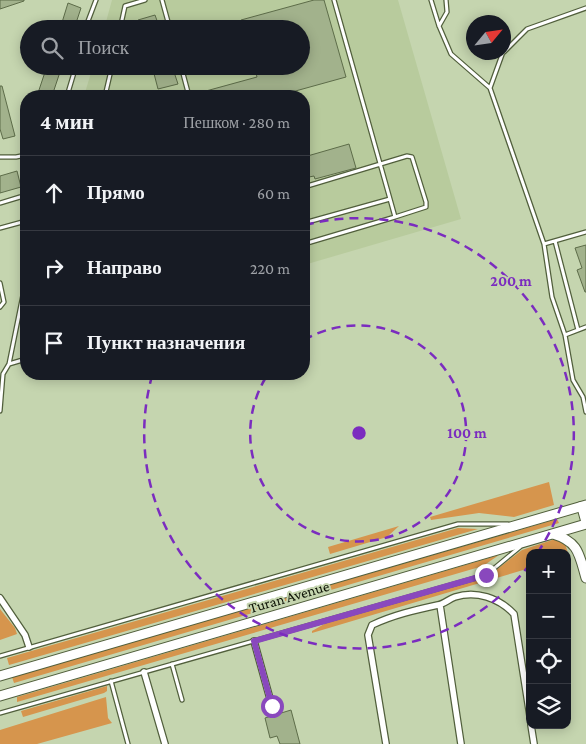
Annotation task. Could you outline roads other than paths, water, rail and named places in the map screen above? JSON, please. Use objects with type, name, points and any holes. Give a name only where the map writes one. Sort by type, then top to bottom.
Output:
[{"type":"main road","name":"Turan Avenue","points":[[0,676],[583,505]]},
{"type":"main road","name":"Turan Avenue","points":[[0,696],[586,524]]},
{"type":"main road","points":[[553,534],[566,538],[572,543],[578,551],[586,578]]},
{"type":"street","points":[[583,505],[586,524]]},
{"type":"street","points":[[386,744],[368,635],[372,625],[384,619],[424,607],[440,605],[453,598],[468,594],[492,598],[505,604],[514,614],[526,690]]},
{"type":"street","points":[[0,598],[25,634],[29,648]]},
{"type":"street","points":[[440,605],[461,744]]},
{"type":"street","points":[[254,641],[272,706]]},
{"type":"street","points":[[144,672],[165,744]]},
{"type":"street","points":[[532,729],[534,744]]},
{"type":"lane","points":[[88,20],[96,0]]},
{"type":"lane","points":[[122,20],[125,6],[146,0]]},
{"type":"lane","points":[[162,0],[168,20]]},
{"type":"lane","points":[[334,0],[395,217]]},
{"type":"lane","points":[[431,0],[439,26],[451,54],[490,88],[544,244],[552,297],[565,335],[573,380],[583,397],[586,412]]},
{"type":"lane","points":[[439,26],[447,12],[446,0]]},
{"type":"lane","points":[[511,44],[526,29],[586,8]]},
{"type":"lane","points":[[490,88],[500,60]]},
{"type":"lane","points":[[69,90],[73,75]]},
{"type":"lane","points":[[106,90],[110,75]]},
{"type":"lane","points":[[183,75],[187,90]]},
{"type":"lane","points":[[310,185],[407,156],[412,157],[426,202],[426,207],[423,210],[310,242]]},
{"type":"lane","points":[[0,157],[20,157]]},
{"type":"lane","points":[[0,204],[20,198]]},
{"type":"lane","points":[[310,221],[390,199]]},
{"type":"lane","points":[[0,228],[20,223]]},
{"type":"lane","points":[[544,244],[586,232]]},
{"type":"lane","points":[[555,241],[578,330]]},
{"type":"lane","points":[[0,283],[4,302],[0,307]]},
{"type":"lane","points":[[0,411],[3,374],[9,364],[20,310]]},
{"type":"lane","points":[[565,335],[586,327]]},
{"type":"lane","points":[[9,364],[20,361]]},
{"type":"lane","points":[[0,656],[458,524],[518,524]]},
{"type":"lane","points":[[0,713],[486,575],[527,541]]},
{"type":"lane","points":[[172,664],[182,700]]},
{"type":"lane","points":[[111,681],[128,744]]}]
